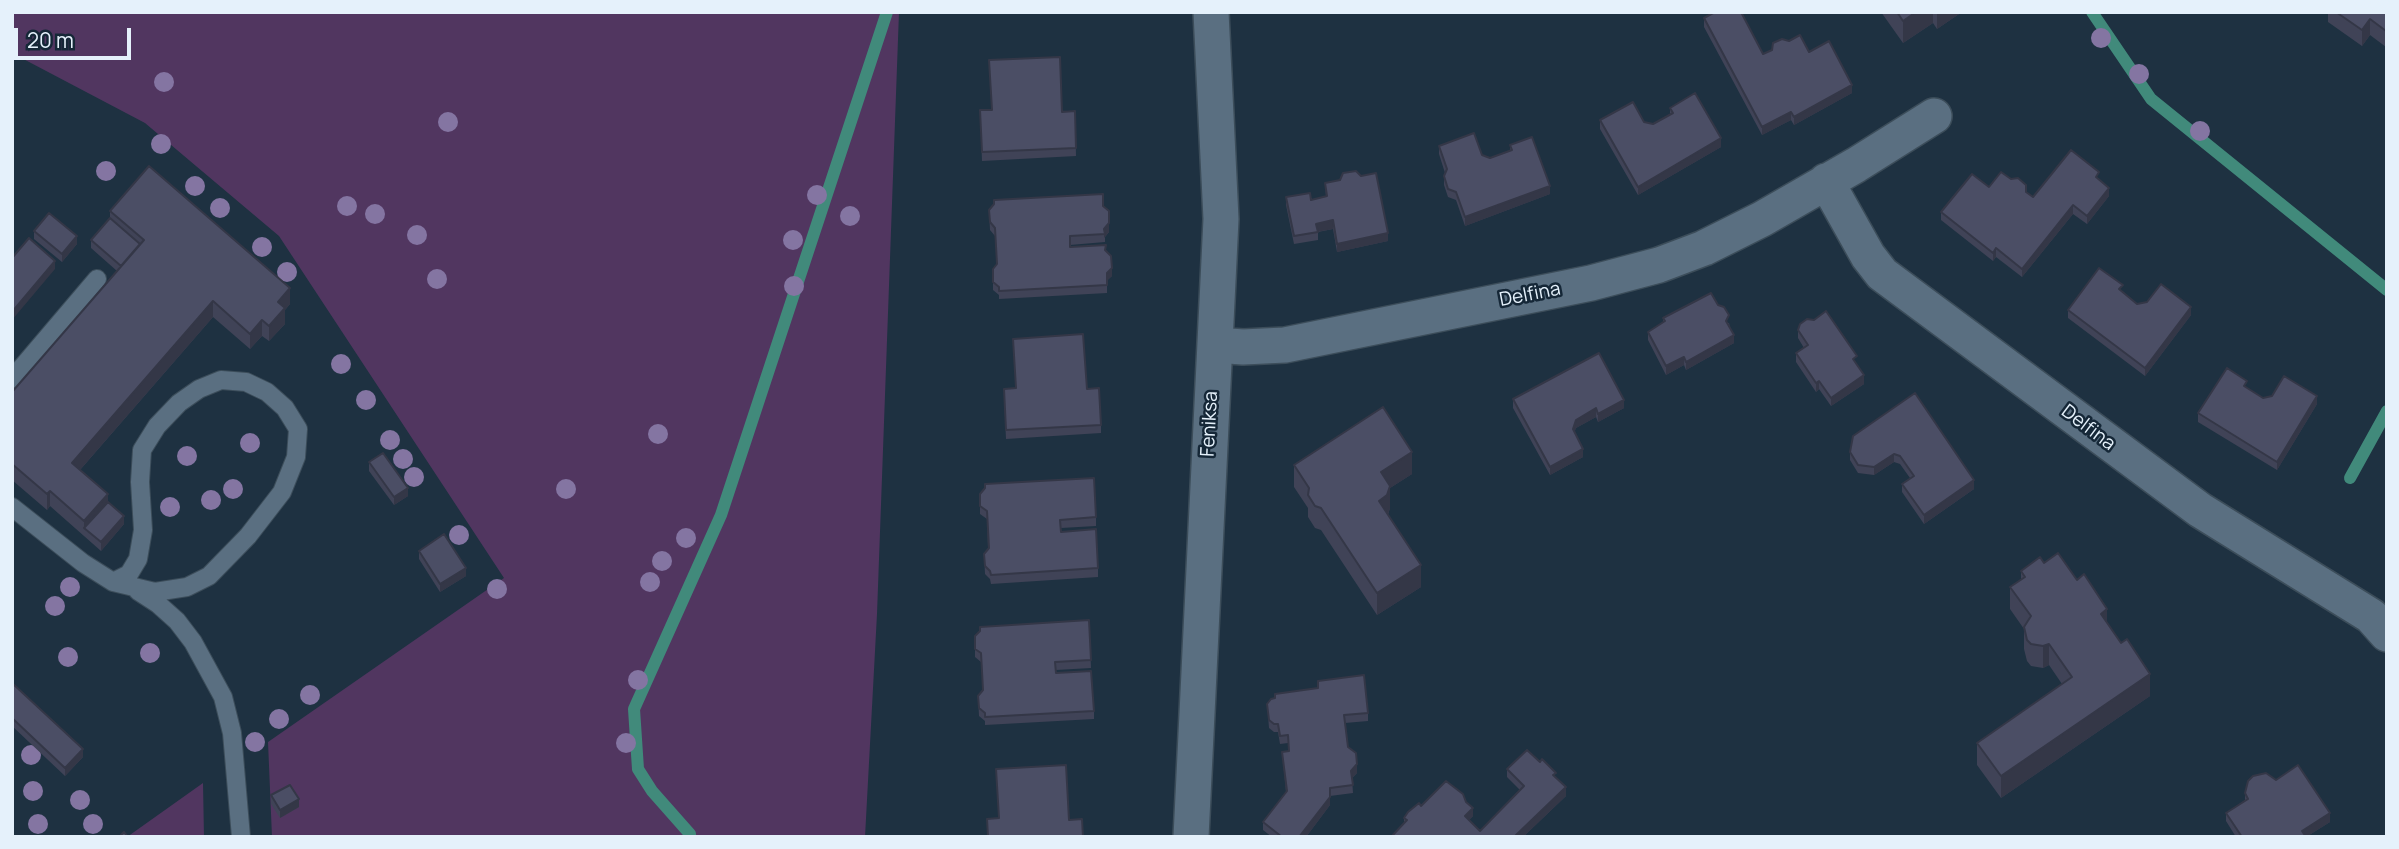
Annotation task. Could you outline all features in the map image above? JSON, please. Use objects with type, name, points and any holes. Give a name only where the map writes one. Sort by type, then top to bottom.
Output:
[{"type":"street","name":"Feniksa","points":[[1191,837],[1221,219],[1212,12]]},
{"type":"street","name":"Delfina","points":[[1216,345],[1284,345],[1628,274],[1669,262],[1716,242],[1826,181],[1934,116]]},
{"type":"street","name":"Delfina","points":[[1826,181],[1868,256],[1882,274],[2200,510],[2371,616],[2387,634]]},
{"type":"lane","points":[[12,379],[97,278]]},
{"type":"lane","points":[[12,507],[82,563],[114,582],[155,592],[187,587],[209,576],[248,536],[282,492],[296,457],[298,429],[285,408],[267,392],[246,382],[221,380],[199,389],[179,403],[157,426],[142,450],[140,482],[143,530],[138,559],[129,574],[114,582]]},
{"type":"lane","points":[[135,589],[177,621],[193,642],[223,697],[232,733],[241,837]]},
{"type":"shaded area","points":[[12,12],[899,12],[877,614],[865,837],[272,837],[268,742],[504,578],[279,236],[145,123],[12,53]]},
{"type":"shaded area","points":[[203,783],[204,837],[127,837]]},
{"type":"building","points":[[1715,12],[1741,12],[1763,54],[1772,50],[1773,43],[1782,39],[1789,41],[1800,35],[1809,52],[1829,41],[1852,85],[1794,117],[1791,112],[1762,127],[1704,18]]},
{"type":"building","points":[[1897,12],[1916,12],[1903,21]]},
{"type":"building","points":[[2336,12],[2387,12],[2387,29],[2386,31],[2370,19],[2362,30]]},
{"type":"building","points":[[1060,57],[1062,112],[1075,111],[1076,148],[982,152],[980,110],[992,110],[989,60]]},
{"type":"building","points":[[1695,93],[1721,138],[1638,187],[1600,120],[1633,102],[1644,122],[1653,124],[1673,113],[1670,108]]},
{"type":"building","points":[[1474,133],[1482,155],[1490,158],[1512,150],[1510,145],[1532,137],[1550,186],[1465,217],[1456,192],[1448,189],[1444,176],[1447,169],[1439,146]]},
{"type":"building","points":[[2071,150],[2099,172],[2096,177],[2109,188],[2087,216],[2073,205],[2022,269],[1996,248],[1993,253],[1941,212],[1972,174],[1989,187],[2001,172],[2011,179],[2018,178],[2026,185],[2026,192],[2033,197]]},
{"type":"building","points":[[149,166],[290,288],[278,302],[285,308],[269,326],[262,320],[250,334],[213,301],[72,463],[108,494],[84,521],[50,491],[47,494],[12,464],[12,392],[144,240],[110,211]]},
{"type":"building","points":[[1356,171],[1361,176],[1376,173],[1388,233],[1337,244],[1333,220],[1316,224],[1318,232],[1294,236],[1286,197],[1310,193],[1311,200],[1327,196],[1325,183],[1340,180],[1343,173]]},
{"type":"building","points":[[1103,194],[1103,206],[1109,211],[1105,234],[1070,236],[1070,247],[1106,245],[1105,250],[1111,256],[1112,268],[1107,273],[1107,285],[999,291],[999,287],[993,282],[993,269],[997,264],[995,228],[990,222],[989,210],[994,200]]},
{"type":"building","points":[[49,213],[77,236],[62,254],[34,231]]},
{"type":"building","points":[[110,218],[140,244],[121,266],[91,240]]},
{"type":"building","points":[[29,238],[55,261],[12,312],[12,258]]},
{"type":"building","points":[[2099,268],[2123,285],[2119,289],[2137,304],[2147,302],[2161,284],[2191,307],[2145,368],[2068,310]]},
{"type":"building","points":[[1711,293],[1718,305],[1724,307],[1729,315],[1726,321],[1734,335],[1686,362],[1684,357],[1666,366],[1648,332],[1665,321],[1663,318]]},
{"type":"building","points":[[1826,311],[1857,356],[1853,359],[1864,375],[1831,398],[1819,381],[1816,383],[1796,353],[1808,345],[1798,330],[1800,324],[1807,319],[1814,320]]},
{"type":"building","points":[[1083,334],[1087,389],[1099,388],[1101,425],[1006,430],[1004,389],[1016,388],[1013,339]]},
{"type":"building","points":[[1599,353],[1624,400],[1598,414],[1596,408],[1576,420],[1573,429],[1583,449],[1550,467],[1513,399]]},
{"type":"building","points":[[2227,368],[2247,381],[2244,386],[2263,398],[2272,396],[2284,376],[2317,396],[2277,462],[2198,413]]},
{"type":"building","points":[[1915,393],[1974,480],[1924,515],[1902,484],[1914,476],[1900,456],[1894,454],[1874,467],[1858,465],[1850,452],[1853,436]]},
{"type":"building","points":[[1383,407],[1412,452],[1381,472],[1390,486],[1387,495],[1379,501],[1421,565],[1377,593],[1321,508],[1315,506],[1308,495],[1309,488],[1294,465]]},
{"type":"building","points":[[383,453],[408,488],[394,497],[369,462]]},
{"type":"building","points":[[1094,478],[1096,517],[1060,520],[1061,532],[1096,529],[1098,568],[991,575],[985,566],[984,554],[989,548],[987,511],[980,506],[980,494],[985,484]]},
{"type":"building","points":[[108,502],[124,516],[101,542],[84,528]]},
{"type":"building","points":[[444,534],[466,568],[440,584],[419,551]]},
{"type":"building","points":[[2058,553],[2077,580],[2084,574],[2107,609],[2101,614],[2121,643],[2127,639],[2150,674],[2001,776],[1977,743],[2072,677],[2049,644],[2031,644],[2027,640],[2024,627],[2031,616],[2010,587],[2025,577],[2021,571],[2040,557],[2044,563]]},
{"type":"building","points":[[1089,620],[1091,660],[1055,662],[1056,673],[1091,671],[1094,711],[985,717],[985,713],[979,708],[978,696],[983,690],[981,653],[975,649],[975,636],[980,627]]},
{"type":"building","points":[[1364,675],[1368,713],[1344,715],[1348,747],[1356,753],[1357,764],[1351,771],[1353,785],[1330,788],[1330,797],[1299,837],[1282,837],[1263,822],[1287,791],[1282,752],[1289,751],[1288,735],[1280,736],[1278,724],[1269,720],[1267,704],[1275,698],[1275,694],[1318,688],[1318,681]]},
{"type":"building","points":[[12,683],[83,749],[65,768],[12,718]]},
{"type":"building","points":[[1527,750],[1540,762],[1542,759],[1566,787],[1514,837],[1391,837],[1407,820],[1404,818],[1408,812],[1419,803],[1421,806],[1446,781],[1463,794],[1466,802],[1473,808],[1465,816],[1480,831],[1524,786],[1507,769]]},
{"type":"building","points":[[1066,765],[1069,820],[1082,819],[1083,837],[988,837],[987,819],[999,818],[996,769]]},
{"type":"building","points":[[2298,765],[2330,813],[2302,831],[2306,837],[2242,837],[2226,813],[2248,799],[2245,793],[2248,781],[2253,776],[2266,773],[2276,780]]},
{"type":"building","points":[[290,785],[299,799],[280,810],[271,795]]},
{"type":"waterway","points":[[690,837],[652,791],[638,769],[634,709],[721,515],[887,12]]},
{"type":"waterway","points":[[2092,12],[2151,99],[2387,290]]},
{"type":"waterway","points":[[2350,478],[2387,411]]}]
